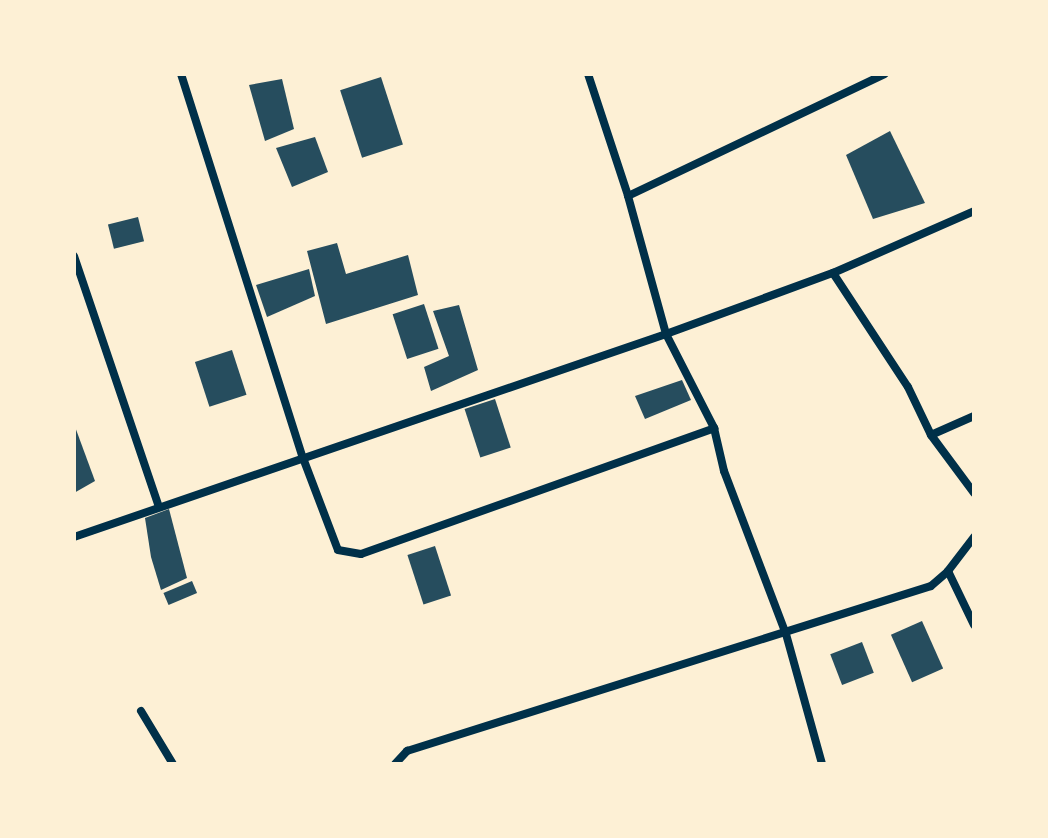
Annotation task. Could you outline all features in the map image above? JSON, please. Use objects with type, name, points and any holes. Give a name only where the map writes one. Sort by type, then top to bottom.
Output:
[{"type":"street","points":[[181,74],[303,458],[338,550],[361,554],[714,428]]},
{"type":"street","points":[[588,74],[628,196],[666,334],[714,428],[724,471],[786,634],[822,764]]},
{"type":"street","points":[[628,196],[885,74]]},
{"type":"street","points":[[74,537],[666,334],[833,273],[974,211]]},
{"type":"street","points":[[74,256],[159,507]]},
{"type":"street","points":[[833,273],[908,387],[931,435],[974,493]]},
{"type":"street","points":[[931,435],[974,416]]},
{"type":"street","points":[[395,764],[407,751],[931,586],[948,571],[974,537]]},
{"type":"street","points":[[948,571],[974,625]]},
{"type":"street","points":[[141,711],[173,764]]},
{"type":"building","points":[[381,77],[403,145],[362,158],[340,90]]},
{"type":"building","points":[[282,79],[294,129],[265,141],[249,85]]},
{"type":"building","points":[[890,131],[925,203],[873,219],[846,155]]},
{"type":"building","points":[[315,137],[328,172],[292,187],[276,148]]},
{"type":"building","points":[[138,217],[144,241],[114,249],[108,224]]},
{"type":"building","points":[[337,243],[346,274],[408,255],[418,295],[326,324],[307,251]]},
{"type":"building","points":[[309,269],[315,296],[267,317],[256,285]]},
{"type":"building","points":[[424,304],[439,349],[407,359],[393,314]]},
{"type":"building","points":[[459,305],[478,370],[431,391],[424,367],[449,356],[433,311]]},
{"type":"building","points":[[232,350],[247,395],[209,407],[195,362]]},
{"type":"building","points":[[682,380],[691,400],[645,419],[635,396]]},
{"type":"building","points":[[495,399],[511,448],[480,457],[465,409]]},
{"type":"building","points":[[74,424],[95,481],[74,493]]},
{"type":"building","points":[[169,509],[187,578],[161,590],[151,557],[145,518]]},
{"type":"building","points":[[435,546],[451,595],[423,604],[407,555]]},
{"type":"building","points":[[192,581],[197,593],[169,605],[163,593]]},
{"type":"building","points":[[922,621],[943,669],[912,682],[891,635]]},
{"type":"building","points":[[862,642],[874,673],[842,685],[830,654]]}]
